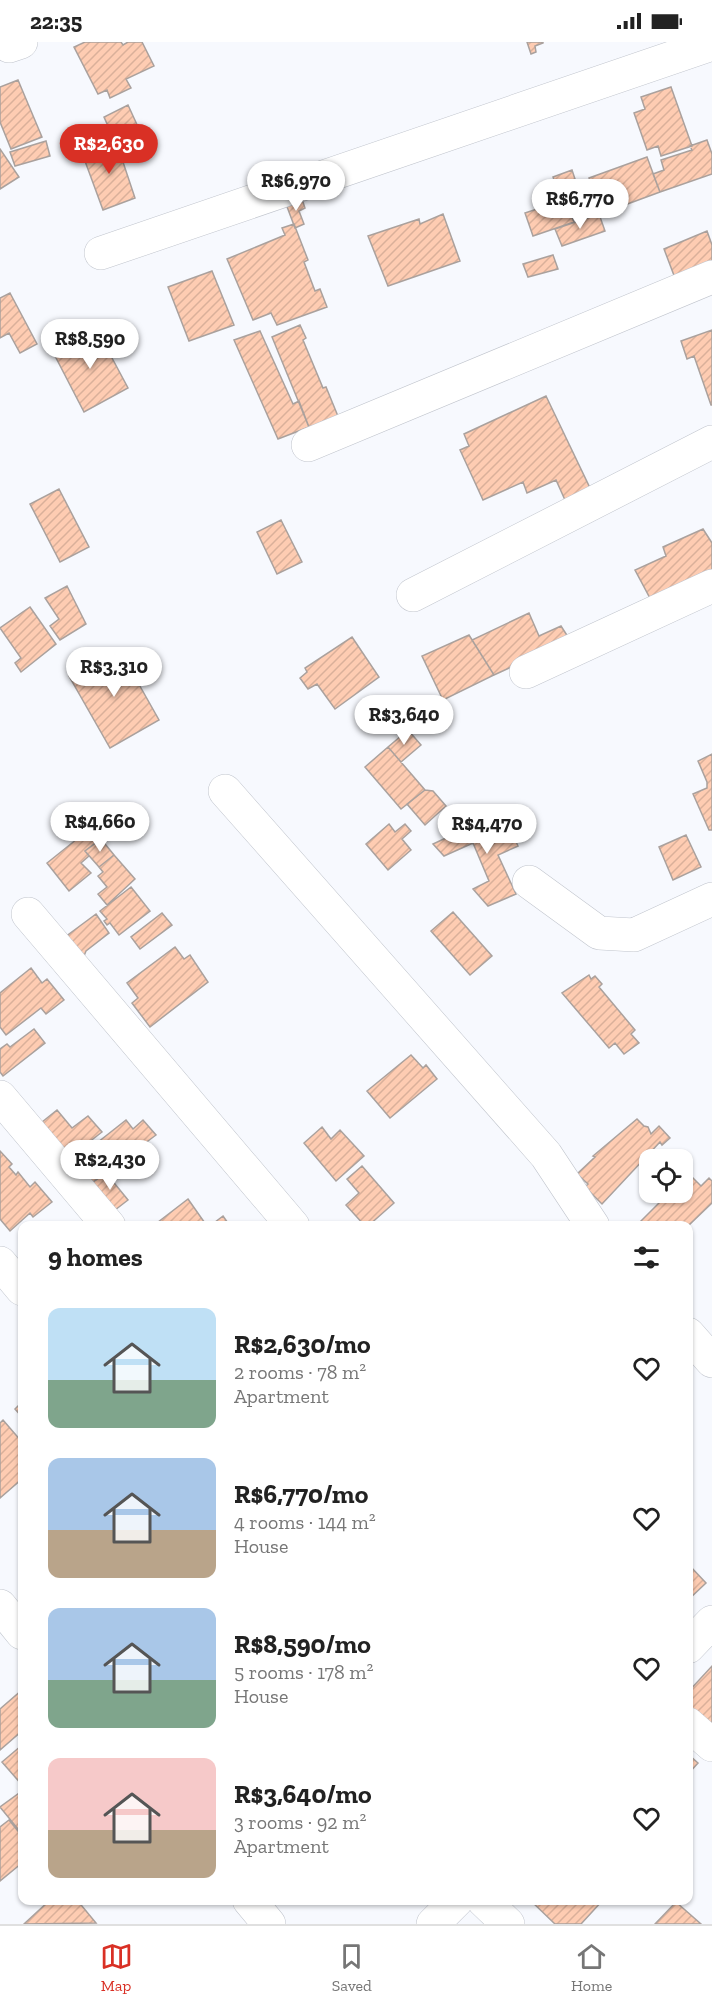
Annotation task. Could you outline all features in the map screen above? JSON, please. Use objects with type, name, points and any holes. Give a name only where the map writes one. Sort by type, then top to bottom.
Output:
[{"type":"street","points":[[101,253],[712,44]]},
{"type":"street","points":[[308,445],[712,277]]},
{"type":"street","points":[[413,595],[712,442]]},
{"type":"street","points":[[526,672],[712,586]]},
{"type":"street","points":[[225,791],[546,1155],[590,1221]]},
{"type":"street","points":[[530,882],[599,933],[634,935],[712,899]]},
{"type":"street","points":[[28,914],[289,1221]]},
{"type":"street","points":[[0,1097],[104,1221]]},
{"type":"street","points":[[0,1263],[18,1284]]},
{"type":"street","points":[[693,1340],[712,1361]]},
{"type":"street","points":[[0,1606],[18,1628]]},
{"type":"street","points":[[693,1642],[712,1622]]},
{"type":"street","points":[[693,1728],[712,1745]]},
{"type":"street","points":[[253,1905],[269,1924]]},
{"type":"street","points":[[433,1924],[452,1905]]},
{"type":"street","points":[[488,1905],[508,1924]]},
{"type":"building","points":[[85,42],[121,42],[123,45],[128,42],[142,42],[154,66],[126,79],[131,88],[110,98],[107,90],[98,94],[74,47]]},
{"type":"building","points":[[527,42],[543,43],[535,46],[536,52],[531,54]]},
{"type":"building","points":[[18,80],[42,137],[11,149],[0,122],[0,87]]},
{"type":"building","points":[[671,87],[692,146],[661,156],[658,146],[647,150],[634,113],[645,109],[641,97]]},
{"type":"building","points":[[128,105],[139,129],[113,137],[104,117]]},
{"type":"building","points":[[707,140],[712,154],[712,174],[660,192],[653,174],[664,170],[661,160],[692,150],[690,146]]},
{"type":"building","points":[[46,141],[50,156],[15,166],[10,152]]},
{"type":"building","points":[[116,141],[135,198],[103,210],[82,153]]},
{"type":"building","points":[[0,149],[19,177],[0,189]]},
{"type":"building","points":[[647,157],[660,192],[603,213],[589,178]]},
{"type":"building","points":[[572,170],[586,212],[572,218],[574,222],[533,236],[525,213],[561,201],[553,177]]},
{"type":"building","points":[[302,199],[305,208],[299,211],[304,224],[295,228],[286,204]]},
{"type":"building","points":[[443,214],[460,261],[388,286],[368,236],[419,219],[420,224]]},
{"type":"building","points":[[599,214],[605,231],[562,246],[555,229]]},
{"type":"building","points":[[294,224],[308,260],[304,262],[315,291],[320,289],[327,307],[277,325],[271,313],[253,320],[227,259],[285,235],[282,228]]},
{"type":"building","points":[[707,231],[712,245],[712,272],[678,286],[664,249]]},
{"type":"building","points":[[553,255],[558,269],[528,277],[523,264]]},
{"type":"building","points":[[212,271],[234,325],[189,341],[168,287]]},
{"type":"building","points":[[10,293],[37,344],[20,353],[9,333],[0,338],[0,298]]},
{"type":"building","points":[[300,325],[306,338],[303,340],[342,426],[313,437],[272,337]]},
{"type":"building","points":[[96,328],[128,388],[84,412],[53,352]]},
{"type":"building","points":[[712,330],[711,405],[694,356],[687,359],[681,341]]},
{"type":"building","points":[[260,331],[293,404],[299,401],[309,427],[278,439],[234,340]]},
{"type":"building","points":[[546,396],[590,488],[565,500],[556,480],[527,493],[523,482],[483,500],[460,450],[469,446],[464,434]]},
{"type":"building","points":[[59,489],[89,547],[60,562],[30,504]]},
{"type":"building","points":[[281,520],[302,562],[277,574],[257,532]]},
{"type":"building","points":[[703,529],[712,543],[712,572],[651,600],[635,570],[666,556],[663,547]]},
{"type":"building","points":[[67,586],[86,624],[60,640],[50,626],[59,619],[45,598]]},
{"type":"building","points":[[30,607],[56,644],[21,672],[15,663],[21,658],[0,628]]},
{"type":"building","points":[[529,613],[539,636],[561,626],[570,640],[494,675],[472,640]]},
{"type":"building","points":[[469,635],[494,675],[443,700],[422,656]]},
{"type":"building","points":[[352,637],[379,677],[335,709],[317,684],[308,689],[300,678],[307,672],[305,668]]},
{"type":"building","points":[[119,649],[159,720],[110,748],[69,676]]},
{"type":"building","points":[[408,730],[421,745],[401,762],[388,747]]},
{"type":"building","points":[[388,747],[425,790],[401,809],[365,767]]},
{"type":"building","points":[[712,754],[712,830],[709,830],[693,794],[707,788],[707,782],[698,761]]},
{"type":"building","points":[[425,790],[433,791],[446,806],[425,825],[407,804]]},
{"type":"building","points":[[504,814],[518,846],[498,855],[516,894],[488,906],[473,889],[489,881],[473,843],[444,856],[433,844],[482,821],[484,823]]},
{"type":"building","points":[[97,823],[106,835],[85,851],[89,856],[81,863],[91,873],[69,891],[47,863]]},
{"type":"building","points":[[389,824],[395,832],[405,824],[411,831],[402,839],[411,850],[388,870],[366,844]]},
{"type":"building","points":[[686,835],[701,867],[673,880],[659,847]]},
{"type":"building","points":[[101,839],[114,855],[99,867],[85,851]]},
{"type":"building","points":[[114,855],[135,879],[107,905],[98,894],[107,887],[98,876],[103,872],[99,867]]},
{"type":"building","points":[[131,887],[150,911],[119,935],[110,923],[107,925],[104,921],[107,919],[100,911]]},
{"type":"building","points":[[453,912],[492,956],[470,975],[431,931]]},
{"type":"building","points":[[162,913],[172,925],[140,949],[131,937]]},
{"type":"building","points":[[96,914],[109,933],[86,951],[84,956],[65,937]]},
{"type":"building","points":[[175,947],[184,959],[190,955],[208,982],[150,1027],[132,1003],[138,998],[127,983]]},
{"type":"building","points":[[31,968],[42,983],[47,979],[64,1000],[46,1014],[41,1008],[6,1035],[0,1027],[0,993]]},
{"type":"building","points":[[589,975],[591,979],[595,976],[602,984],[599,987],[635,1030],[631,1034],[639,1043],[624,1054],[615,1043],[609,1048],[562,993]]},
{"type":"building","points":[[34,1029],[45,1043],[3,1076],[0,1072],[0,1049],[7,1044],[10,1047]]},
{"type":"building","points":[[411,1055],[423,1068],[426,1065],[437,1079],[390,1118],[367,1091]]},
{"type":"building","points":[[57,1110],[72,1128],[88,1116],[102,1132],[70,1157],[42,1122]]},
{"type":"building","points":[[637,1119],[648,1127],[651,1134],[659,1126],[670,1138],[662,1145],[660,1142],[653,1149],[639,1149],[639,1164],[602,1204],[585,1187],[588,1184],[577,1174],[595,1157],[593,1156]]},
{"type":"building","points":[[126,1120],[133,1129],[143,1120],[156,1135],[92,1183],[74,1161]]},
{"type":"building","points":[[322,1127],[331,1139],[340,1130],[364,1156],[336,1181],[304,1143]]},
{"type":"building","points":[[0,1151],[12,1164],[9,1167],[16,1175],[18,1172],[30,1187],[35,1182],[52,1202],[33,1217],[30,1213],[18,1221],[10,1231],[0,1219]]},
{"type":"building","points":[[362,1166],[394,1203],[374,1221],[360,1221],[346,1205],[359,1193],[347,1179]]},
{"type":"building","points":[[106,1173],[128,1200],[115,1210],[92,1183]]},
{"type":"building","points":[[693,1178],[701,1186],[709,1178],[712,1181],[712,1203],[693,1221],[641,1221],[659,1203],[693,1203]]},
{"type":"building","points":[[188,1199],[203,1221],[159,1221]]},
{"type":"building","points":[[223,1216],[226,1221],[216,1221]]},
{"type":"building","points":[[3,1420],[18,1437],[18,1482],[0,1498],[0,1423]]},
{"type":"building","points":[[693,1569],[706,1583],[693,1595]]},
{"type":"building","points":[[712,1666],[712,1726],[693,1710],[693,1687]]},
{"type":"building","points":[[18,1693],[18,1734],[0,1750],[0,1709]]},
{"type":"building","points":[[18,1748],[18,1780],[2,1762]]},
{"type":"building","points":[[693,1758],[698,1763],[693,1768]]},
{"type":"building","points":[[18,1794],[18,1829],[0,1807]]},
{"type":"building","points":[[9,1820],[18,1831],[18,1866],[0,1881],[0,1827]]},
{"type":"building","points":[[45,1905],[81,1905],[96,1923],[24,1924]]},
{"type":"building","points":[[535,1905],[598,1905],[581,1924],[555,1924]]},
{"type":"building","points":[[673,1905],[679,1905],[701,1924],[655,1924]]}]
